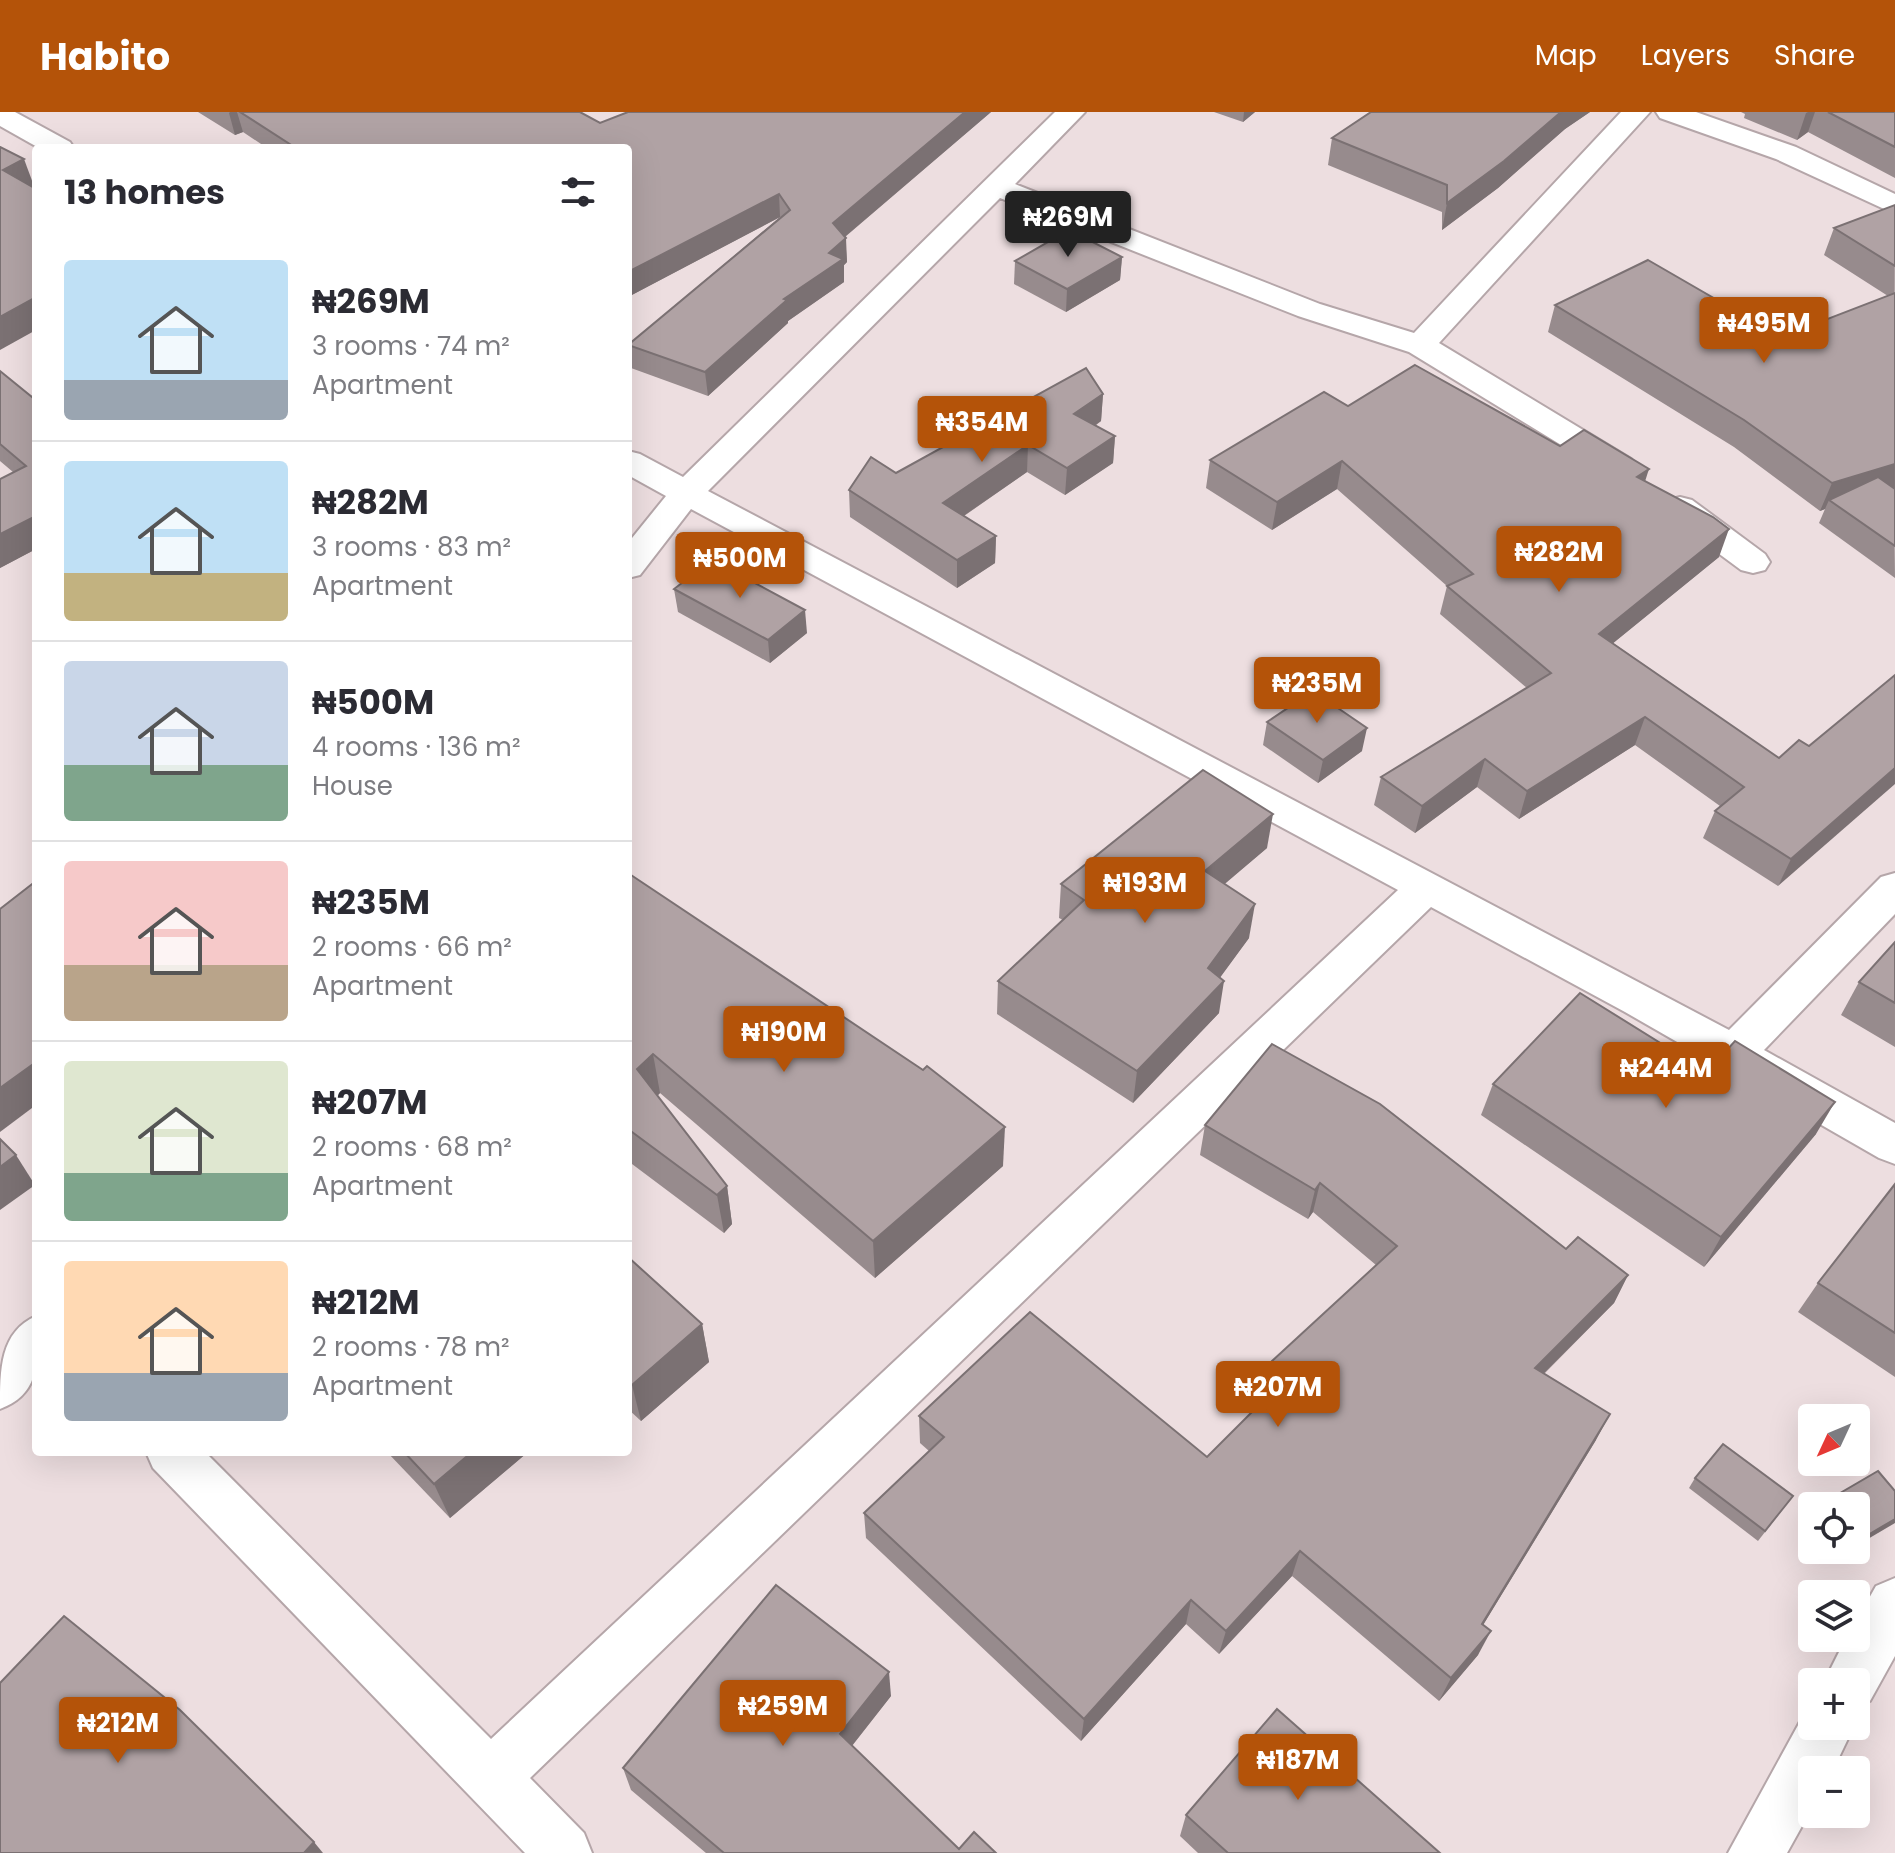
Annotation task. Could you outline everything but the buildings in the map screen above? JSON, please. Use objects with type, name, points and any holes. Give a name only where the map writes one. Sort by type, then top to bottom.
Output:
[{"type":"street","points":[[632,562],[686,493],[1071,112]]},
{"type":"street","points":[[1420,345],[1636,112]]},
{"type":"street","points":[[1670,112],[1786,153],[1895,205]]},
{"type":"street","points":[[0,115],[53,144]]},
{"type":"street","points":[[995,186],[1309,310],[1420,345],[1650,486],[1753,562]]},
{"type":"street","points":[[632,463],[1427,887],[1734,1053],[1895,1145]]},
{"type":"street","points":[[489,1779],[1427,887]]},
{"type":"street","points":[[1734,1053],[1895,888]]},
{"type":"street","points":[[0,1387],[32,1343]]},
{"type":"street","points":[[175,1456],[564,1853]]},
{"type":"street","points":[[1859,1668],[1895,1604]]},
{"type":"street","points":[[1756,1853],[1819,1740]]}]
